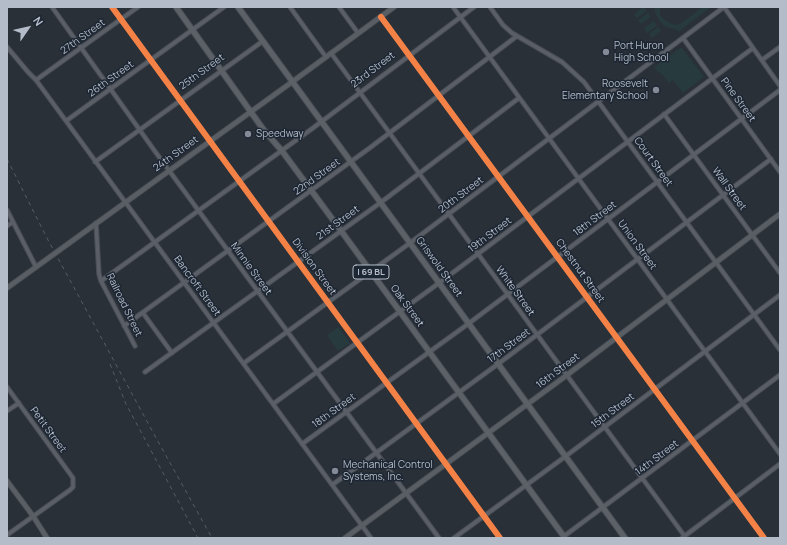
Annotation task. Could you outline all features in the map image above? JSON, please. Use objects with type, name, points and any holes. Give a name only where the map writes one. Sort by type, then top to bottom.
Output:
[{"type":"main road","name":"Oak Street","points":[[176,7],[263,129],[282,151],[341,231],[527,485],[564,538]]},
{"type":"main road","name":"Griswold Street","points":[[238,7],[625,538]]},
{"type":"street","name":"Minnie Street","points":[[52,7],[287,332],[439,538]]},
{"type":"street","name":"Division Street","points":[[112,7],[500,538]]},
{"type":"street","name":"27th Street","points":[[36,80],[138,7]]},
{"type":"street","name":"26th Street","points":[[66,121],[224,7]]},
{"type":"street","points":[[290,7],[326,57]]},
{"type":"street","points":[[339,7],[358,33]]},
{"type":"street","name":"24th Street","points":[[7,288],[394,7]]},
{"type":"street","name":"Union Street","points":[[453,7],[780,454]]},
{"type":"street","name":"23rd Street","points":[[101,281],[322,122],[474,7]]},
{"type":"street","name":"Court Street","points":[[490,7],[508,30],[564,63],[584,82],[780,350]]},
{"type":"street","points":[[724,7],[780,86]]},
{"type":"street","name":"20th Street","points":[[244,363],[410,243],[724,7]]},
{"type":"street","name":"Chestnut Street","points":[[381,17],[764,538]]},
{"type":"street","name":"22nd Street","points":[[124,326],[351,162],[440,96],[517,36]]},
{"type":"street","name":"Pine Street","points":[[683,38],[780,172]]},
{"type":"street","name":"25th Street","points":[[96,162],[263,40]]},
{"type":"street","points":[[762,60],[780,46]]},
{"type":"street","name":"Bancroft Street","points":[[7,47],[36,80],[244,363],[370,538]]},
{"type":"street","name":"19th Street","points":[[273,404],[400,312],[753,48]]},
{"type":"street","name":"White Street","points":[[331,53],[684,537]]},
{"type":"street","name":"18th Street","points":[[302,444],[468,324],[780,90]]},
{"type":"street","name":"21st Street","points":[[145,372],[380,203],[519,98]]},
{"type":"street","name":"Wall Street","points":[[664,114],[780,273]]},
{"type":"street","name":"17th Street","points":[[332,485],[459,393],[771,159]]},
{"type":"street","points":[[7,210],[36,267]]},
{"type":"street","name":"16th Street","points":[[344,538],[566,376],[780,214]]},
{"type":"street","points":[[7,226],[13,222]]},
{"type":"street","name":"Railroad Street","points":[[96,223],[99,274],[101,281],[135,346]]},
{"type":"street","name":"15th Street","points":[[454,538],[605,427],[780,295]]},
{"type":"street","points":[[143,313],[172,353]]},
{"type":"street","name":"14th Street","points":[[564,538],[780,375]]},
{"type":"street","name":"Petit Street","points":[[7,387],[72,478],[74,483],[70,490],[33,516]]},
{"type":"street","points":[[7,411],[19,403]]},
{"type":"street","points":[[684,537],[780,464]]},
{"type":"street","points":[[7,481],[47,538]]},
{"type":"street","points":[[7,535],[33,516]]},
{"type":"green space","points":[[643,7],[647,11],[637,18],[634,14]]},
{"type":"green space","points":[[655,7],[660,7],[660,15],[666,21],[675,25],[680,24],[703,7],[711,7],[678,32],[676,29],[666,27],[661,23],[656,15]]},
{"type":"green space","points":[[648,13],[651,17],[641,24],[638,20]]},
{"type":"green space","points":[[654,21],[657,26],[647,33],[644,28]]},
{"type":"green space","points":[[658,27],[661,31],[652,38],[649,34]]},
{"type":"green space","points":[[682,48],[704,77],[683,93],[673,80],[669,83],[654,67]]},
{"type":"green space","points":[[338,327],[350,343],[338,351],[327,335]]},
{"type":"railway","points":[[7,159],[48,240],[212,538]]},
{"type":"railway","points":[[110,364],[126,404],[198,538]]},
{"type":"cycle path","points":[[112,7],[500,538]]},
{"type":"cycle path","points":[[381,17],[764,538]]},
{"type":"place","name":"Port Huron High School","points":[[606,52]]},
{"type":"place","name":"Roosevelt Elementary School","points":[[656,90]]},
{"type":"place","name":"Speedway","points":[[248,134]]},
{"type":"place","name":"Mechanical Control Systems, Inc.","points":[[335,471]]}]
